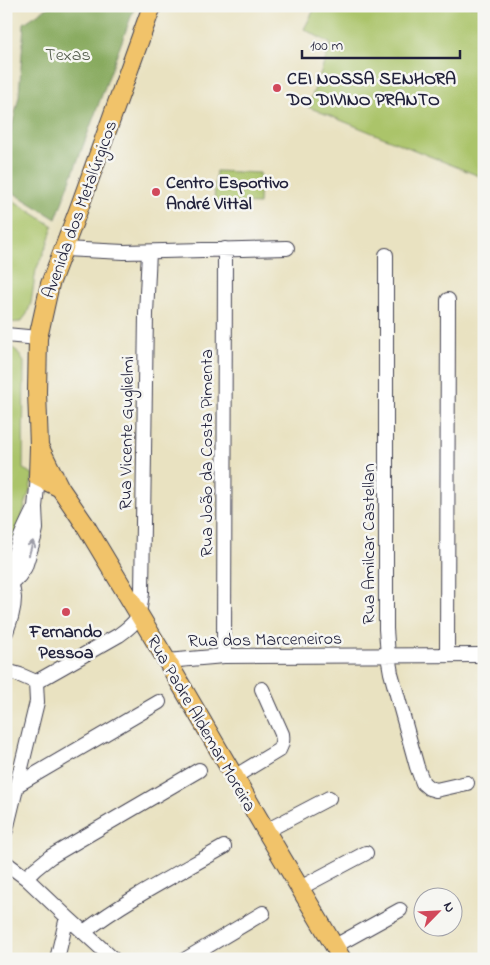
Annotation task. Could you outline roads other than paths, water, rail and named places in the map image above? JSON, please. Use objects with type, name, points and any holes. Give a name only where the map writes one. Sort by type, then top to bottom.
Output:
[{"type":"main road","name":"Avenida dos Metalúrgicos","points":[[38,477],[40,446],[37,392],[38,338],[50,284],[152,6]]},
{"type":"main road","name":"Rua Padre Aldemar Moreira","points":[[40,446],[60,488],[84,523],[167,661],[338,952]]},
{"type":"main road","name":"Rua Padre Aldemar Moreira","points":[[38,477],[60,488]]},
{"type":"street","points":[[64,249],[150,252],[287,248]]},
{"type":"street","name":"Rua João da Costa Pimenta","points":[[224,656],[225,249]]},
{"type":"street","name":"Rua Vicente Guglielmi","points":[[139,615],[142,593],[146,314],[150,252]]},
{"type":"street","name":"Rua Amilcar Castellan","points":[[386,255],[386,629],[390,673],[417,767],[424,782],[429,788],[436,790],[466,783]]},
{"type":"street","points":[[447,655],[448,300]]},
{"type":"street","points":[[6,335],[38,338]]},
{"type":"street","name":"Avenida dos Metalúrgicos","points":[[6,632],[14,607],[14,597],[8,584],[13,561],[23,532],[35,507],[38,477]]},
{"type":"street","points":[[36,682],[119,635],[129,628],[139,615]]},
{"type":"street","name":"Rua dos Marceneiros","points":[[167,661],[224,656],[484,655]]},
{"type":"street","points":[[6,671],[36,682]]},
{"type":"street","points":[[6,830],[36,702],[36,682]]},
{"type":"street","points":[[234,777],[279,750],[282,745],[282,734],[262,689]]},
{"type":"street","points":[[17,785],[159,702]]},
{"type":"street","points":[[26,878],[50,857],[199,770]]},
{"type":"street","points":[[266,832],[329,798]]},
{"type":"street","points":[[84,932],[118,908],[224,847]]},
{"type":"street","points":[[300,888],[366,853]]},
{"type":"street","points":[[6,863],[26,878],[113,959]]},
{"type":"street","points":[[338,952],[400,910]]},
{"type":"street","points":[[186,959],[263,913]]},
{"type":"street","points":[[57,959],[67,917]]},
{"type":"place","name":"CEI NOSSA SENHORA DO DIVINO PRANTO","points":[[277,88]]},
{"type":"place","name":"Centro Esportivo André Vittal","points":[[156,192]]},
{"type":"place","name":"Fernando Pessoa","points":[[66,612]]},
{"type":"park label","name":"Texas","points":[[68,54]]}]
